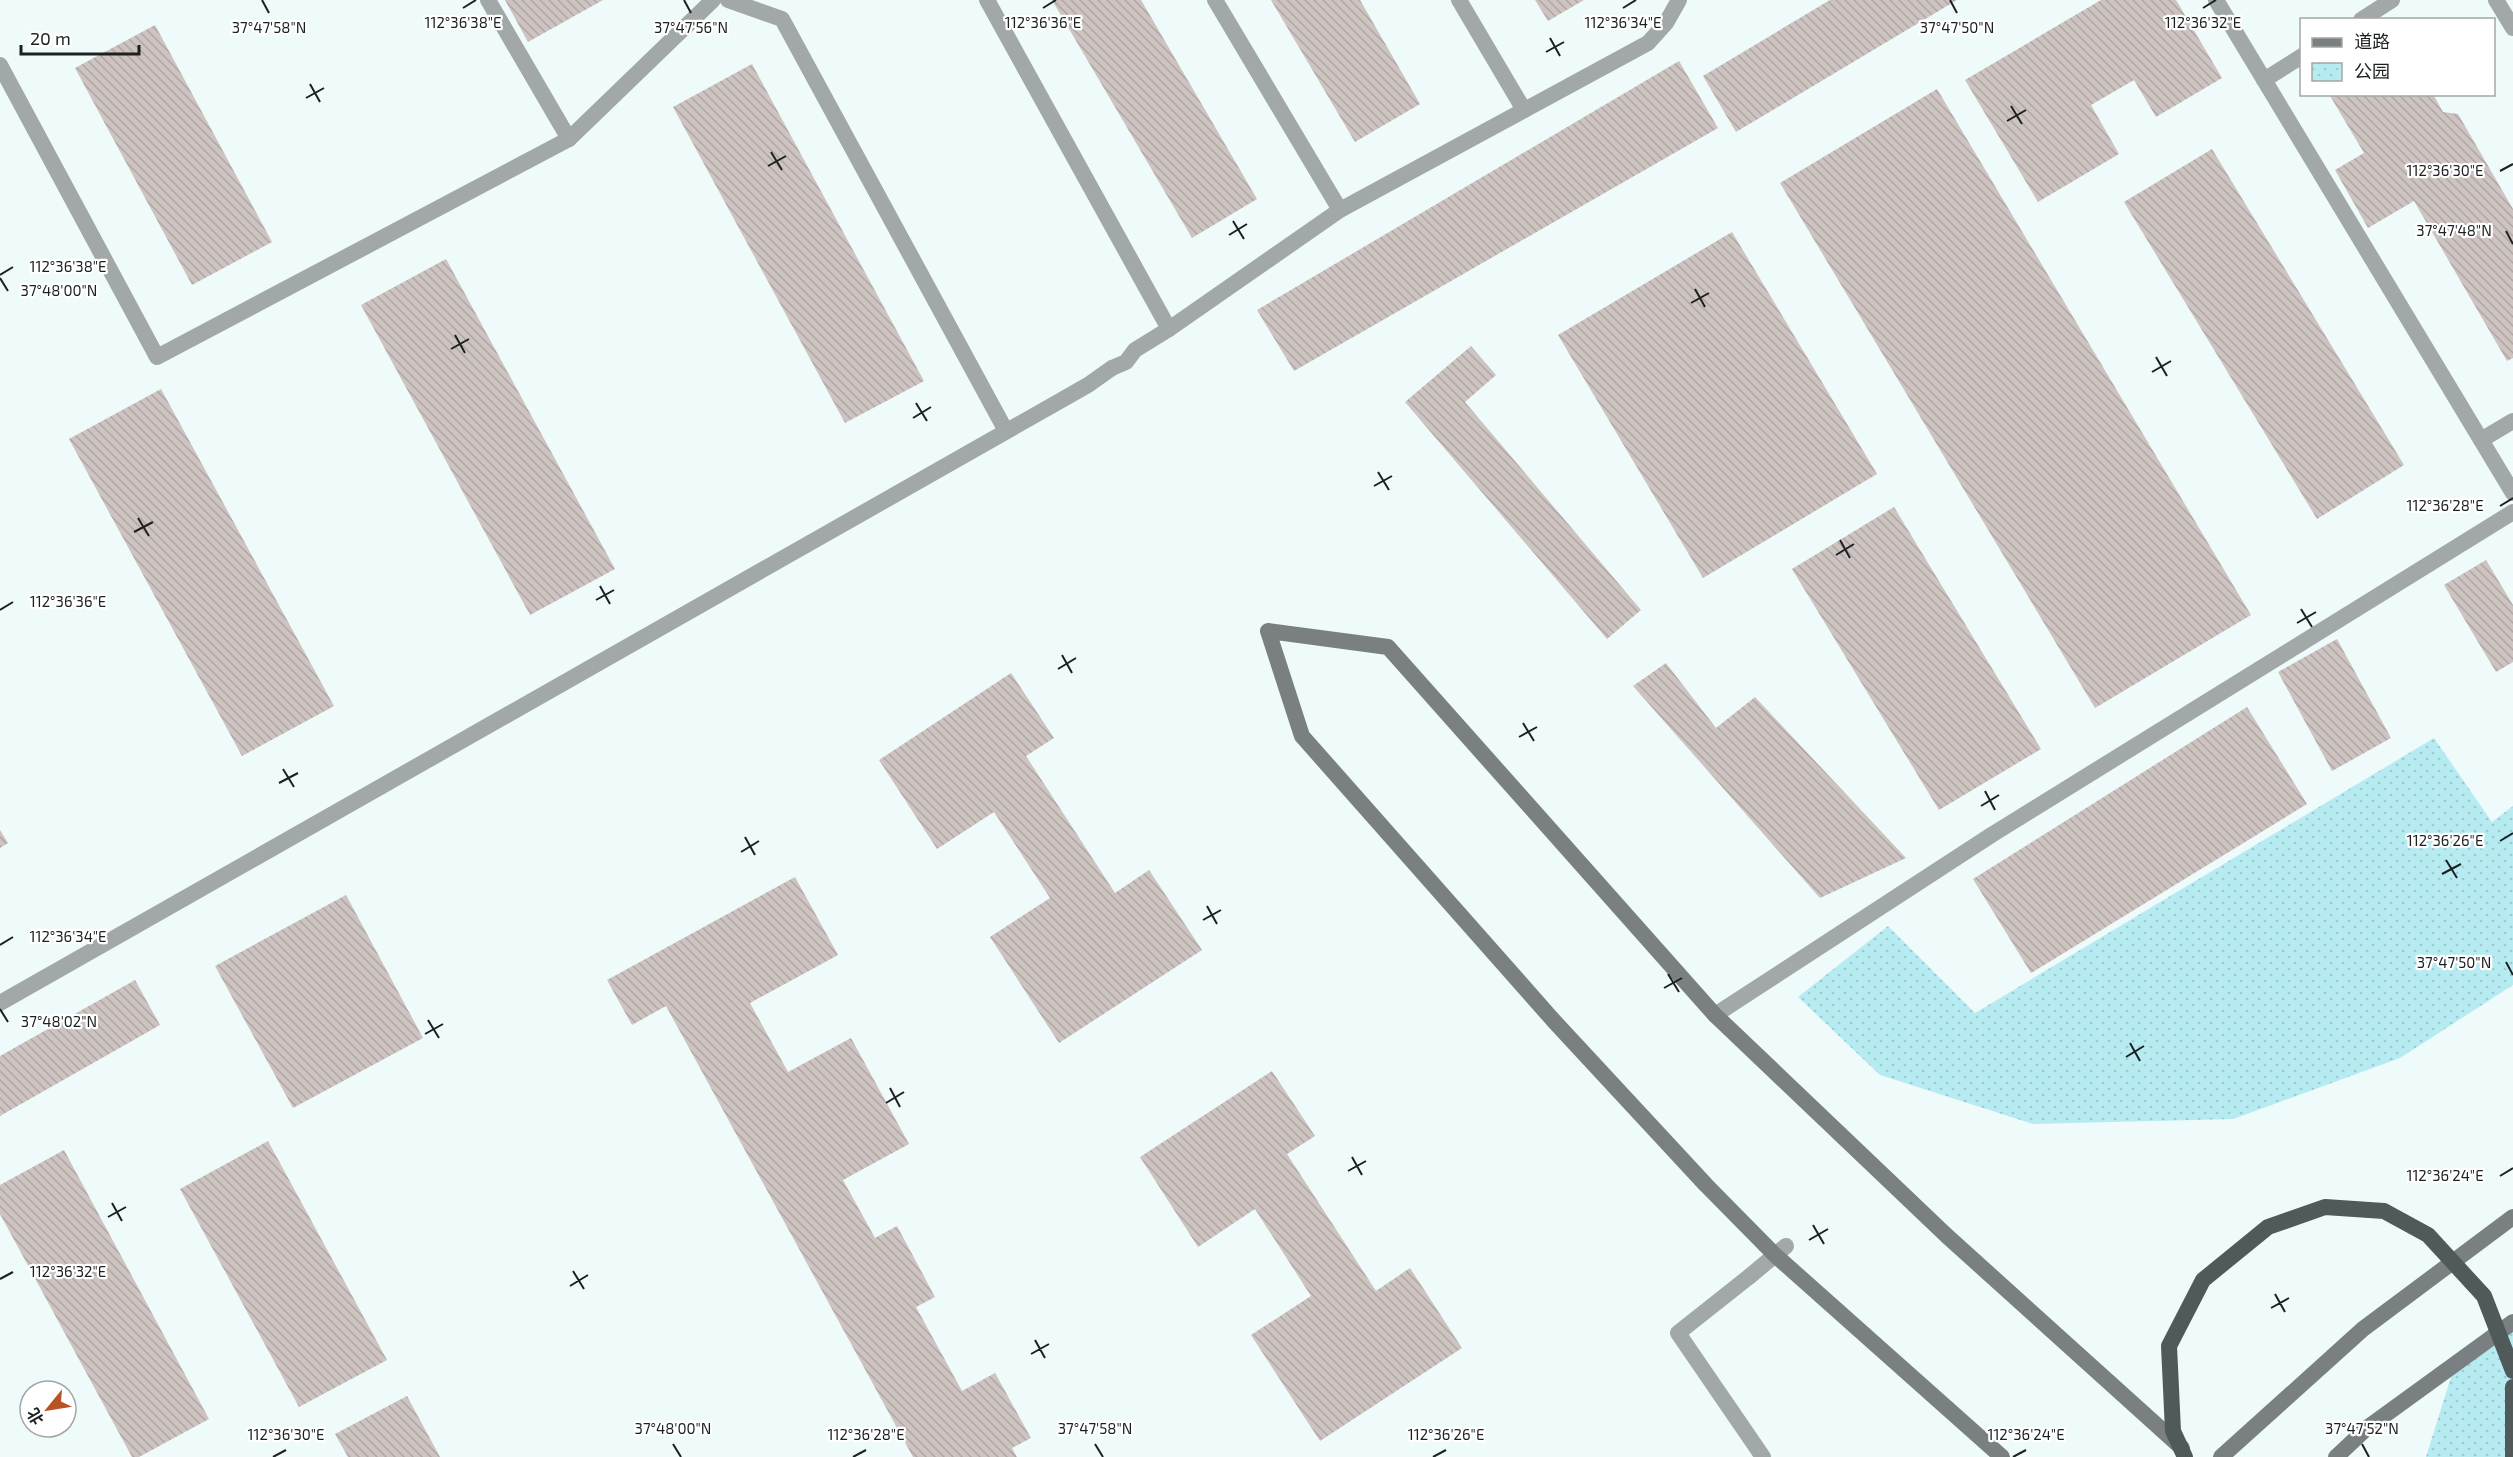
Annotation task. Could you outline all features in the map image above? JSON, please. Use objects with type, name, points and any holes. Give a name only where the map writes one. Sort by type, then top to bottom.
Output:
[{"type":"highway","points":[[2185,1457],[2173,1431],[2169,1346],[2203,1280],[2268,1227],[2325,1207],[2384,1211],[2428,1235],[2484,1296],[2513,1371]]},
{"type":"highway","points":[[2512,1457],[2513,1387]]},
{"type":"main road","points":[[2002,1457],[1781,1250],[1706,1185],[1553,1020],[1302,736],[1268,632],[1388,647],[1715,1015],[1947,1236],[2192,1457]]},
{"type":"main road","points":[[2222,1457],[2363,1329],[2513,1217]]},
{"type":"main road","points":[[2343,1454],[2367,1428],[2513,1322]]},
{"type":"street","points":[[488,0],[569,139]]},
{"type":"street","points":[[0,65],[157,357],[569,139],[713,0]]},
{"type":"street","points":[[728,0],[782,18],[1006,431]]},
{"type":"street","points":[[987,0],[1169,329]]},
{"type":"street","points":[[1215,0],[1340,210]]},
{"type":"street","points":[[1459,0],[1524,110]]},
{"type":"street","points":[[0,1003],[1088,385],[1112,368],[1126,362],[1135,350],[1169,329],[1340,210],[1648,43],[1666,23],[1678,0]]},
{"type":"street","points":[[2216,0],[2513,493]]},
{"type":"street","points":[[2364,18],[2392,0]]},
{"type":"street","points":[[2496,0],[2513,28]]},
{"type":"street","points":[[2264,80],[2300,57]]},
{"type":"street","points":[[2481,440],[2513,421]]},
{"type":"street","points":[[1715,1015],[1994,834],[2513,512]]},
{"type":"street","points":[[1764,1457],[1678,1333],[1781,1250]]},
{"type":"green space","points":[[2434,738],[2492,822],[2513,806],[2513,985],[2400,1058],[2233,1119],[2033,1124],[1880,1075],[1798,997],[1888,926],[1975,1013]]},
{"type":"green space","points":[[2513,1326],[2513,1457],[2426,1457],[2459,1351]]},
{"type":"building","points":[[505,0],[603,0],[528,42]]},
{"type":"building","points":[[1052,0],[1141,0],[1257,199],[1192,238]]},
{"type":"building","points":[[1271,0],[1360,0],[1420,104],[1355,142]]},
{"type":"building","points":[[1535,0],[1584,0],[1548,21]]},
{"type":"building","points":[[1830,0],[1957,0],[1736,132],[1703,76]]},
{"type":"building","points":[[2101,0],[2176,0],[2222,78],[2156,117],[2134,80],[2091,105],[2119,154],[2038,202],[1965,80]]},
{"type":"building","points":[[155,25],[272,242],[192,285],[75,68]]},
{"type":"building","points":[[1679,61],[1718,128],[1294,371],[1257,310]]},
{"type":"building","points":[[752,64],[924,381],[845,423],[673,107]]},
{"type":"building","points":[[1937,89],[2251,615],[2095,708],[1780,183]]},
{"type":"building","points":[[2330,96],[2434,96],[2443,112],[2458,114],[2513,209],[2513,358],[2507,361],[2414,201],[2368,228],[2335,170],[2364,153]]},
{"type":"building","points":[[2212,149],[2404,465],[2317,519],[2124,202]]},
{"type":"building","points":[[1732,232],[1877,474],[1703,578],[1558,335]]},
{"type":"building","points":[[446,259],[615,569],[530,615],[361,305]]},
{"type":"building","points":[[1471,346],[1496,375],[1465,402],[1641,610],[1607,639],[1405,402]]},
{"type":"building","points":[[161,389],[334,706],[242,756],[69,439]]},
{"type":"building","points":[[1894,507],[2041,749],[1939,810],[1792,569]]},
{"type":"building","points":[[2486,560],[2513,605],[2513,662],[2496,672],[2444,585]]},
{"type":"building","points":[[2337,639],[2391,738],[2332,771],[2278,672]]},
{"type":"building","points":[[1666,663],[1716,728],[1755,697],[1906,858],[1820,898],[1633,686]]},
{"type":"building","points":[[1011,673],[1054,738],[1026,756],[1115,893],[1149,870],[1202,950],[1059,1043],[990,937],[1050,898],[994,812],[937,849],[879,760]]},
{"type":"building","points":[[2247,707],[2307,804],[2031,973],[1973,879]]},
{"type":"building","points":[[0,830],[8,843],[0,848]]},
{"type":"building","points":[[795,877],[838,955],[750,1003],[788,1072],[851,1038],[909,1144],[843,1180],[875,1238],[897,1226],[935,1297],[916,1307],[962,1391],[995,1373],[1031,1438],[1012,1448],[1017,1457],[913,1457],[666,1006],[632,1025],[607,980]]},
{"type":"building","points":[[346,895],[423,1038],[293,1108],[215,966]]},
{"type":"building","points":[[135,980],[160,1025],[0,1116],[0,1056]]},
{"type":"building","points":[[1272,1071],[1315,1136],[1287,1154],[1376,1291],[1410,1268],[1462,1348],[1320,1441],[1251,1335],[1311,1296],[1255,1209],[1198,1247],[1140,1157]]},
{"type":"building","points":[[268,1141],[387,1360],[299,1407],[180,1189]]},
{"type":"building","points":[[64,1150],[209,1419],[139,1457],[132,1457],[0,1214],[0,1185]]},
{"type":"building","points":[[407,1396],[440,1457],[348,1457],[335,1434]]}]
